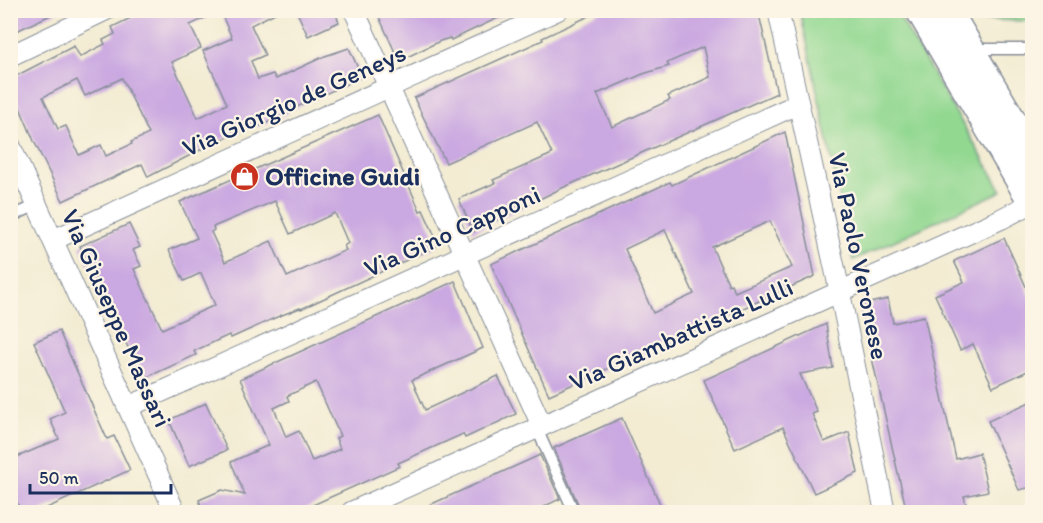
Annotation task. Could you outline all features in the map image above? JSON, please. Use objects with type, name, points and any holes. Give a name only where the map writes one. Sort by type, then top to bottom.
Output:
[{"type":"main road","points":[[920,10],[1032,202]]},
{"type":"main road","points":[[947,10],[1032,155]]},
{"type":"street","points":[[10,56],[106,10]]},
{"type":"street","points":[[354,10],[539,427]]},
{"type":"street","name":"Via Giorgio de Geneys","points":[[53,240],[558,10]]},
{"type":"street","name":"Via Paolo Veronese","points":[[778,10],[840,292],[885,513]]},
{"type":"street","name":"Via Gino Capponi","points":[[128,407],[798,104]]},
{"type":"street","name":"Via Giuseppe Massari","points":[[10,145],[175,513]]},
{"type":"street","name":"Via Giambattista Lulli","points":[[351,513],[1001,219],[1032,202]]},
{"type":"lane","points":[[970,49],[1032,49],[1032,51]]},
{"type":"lane","points":[[10,217],[37,205]]},
{"type":"lane","points":[[539,427],[574,513]]},
{"type":"green space","points":[[800,11],[896,11],[1002,191],[853,260]]},
{"type":"green space","points":[[976,11],[1032,11],[1032,21],[983,20]]},
{"type":"building","points":[[10,10],[61,10],[10,34]]},
{"type":"building","points":[[147,10],[281,10],[251,25],[265,55],[251,61],[258,79],[273,74],[276,79],[325,56],[349,48],[362,77],[258,127],[257,124],[210,145],[148,177],[142,164],[63,201],[34,141],[10,84],[10,79],[74,46],[80,57],[105,44],[103,40],[115,34],[112,27]],"holes":[[[220,11],[232,38],[203,51],[227,104],[198,118],[172,62],[201,48],[190,25]],[[122,78],[149,134],[106,156],[101,145],[79,155],[66,126],[58,129],[43,97],[77,80],[85,96]]]},
{"type":"building","points":[[296,10],[334,10],[339,22],[308,36]]},
{"type":"building","points":[[376,10],[515,10],[451,40],[450,38],[440,41],[399,61]]},
{"type":"building","points":[[602,10],[758,10],[777,93],[560,189],[473,232],[459,199],[495,183],[493,180],[552,154],[537,122],[446,163],[414,98],[543,40],[542,38]],"holes":[[[703,47],[710,77],[668,96],[670,100],[612,127],[597,94],[643,74],[669,66],[667,63]]]},
{"type":"building","points":[[378,115],[420,211],[423,210],[439,245],[301,309],[231,338],[229,335],[194,351],[196,355],[143,379],[80,246],[129,224],[140,247],[133,250],[141,266],[134,269],[162,329],[215,305],[201,273],[184,281],[169,250],[197,238],[180,202]],"holes":[[[275,201],[290,234],[335,213],[348,243],[344,246],[346,250],[287,277],[271,241],[225,262],[211,232],[214,230],[213,227]]]},
{"type":"building","points":[[785,132],[815,276],[549,395],[491,264],[670,182],[672,185]],"holes":[[[770,221],[792,267],[735,292],[731,284],[729,285],[712,247]],[[665,230],[694,294],[653,313],[625,249]]]},
{"type":"building","points":[[1004,238],[1032,300],[1032,369],[993,387],[973,344],[960,350],[935,295],[964,282],[954,261]]},
{"type":"building","points":[[455,281],[483,348],[412,380],[425,410],[498,376],[516,414],[465,438],[463,434],[398,463],[400,466],[295,513],[204,513],[199,500],[222,490],[245,495],[231,462],[269,445],[240,379]],"holes":[[[316,382],[340,436],[336,438],[340,449],[312,461],[299,431],[286,437],[274,408],[289,401],[287,396]]]},
{"type":"building","points":[[888,299],[893,323],[924,316],[956,459],[979,453],[988,491],[964,496],[968,513],[907,513],[860,305]]},
{"type":"building","points":[[826,324],[833,368],[800,374],[817,412],[812,414],[824,442],[849,432],[858,473],[814,493],[783,427],[735,449],[704,380]]},
{"type":"building","points":[[59,331],[107,439],[114,436],[130,470],[36,513],[22,513],[17,502],[10,505],[10,460],[59,439],[50,419],[65,412],[34,342]]},
{"type":"building","points":[[1032,401],[1032,487],[1019,490],[988,421]]},
{"type":"building","points":[[206,403],[227,450],[189,466],[169,420]]},
{"type":"building","points":[[622,418],[664,513],[582,513],[554,448]]},
{"type":"building","points":[[540,455],[560,499],[530,513],[412,513]]},
{"type":"place","name":"Officine Guidi","points":[[244,176]]}]
